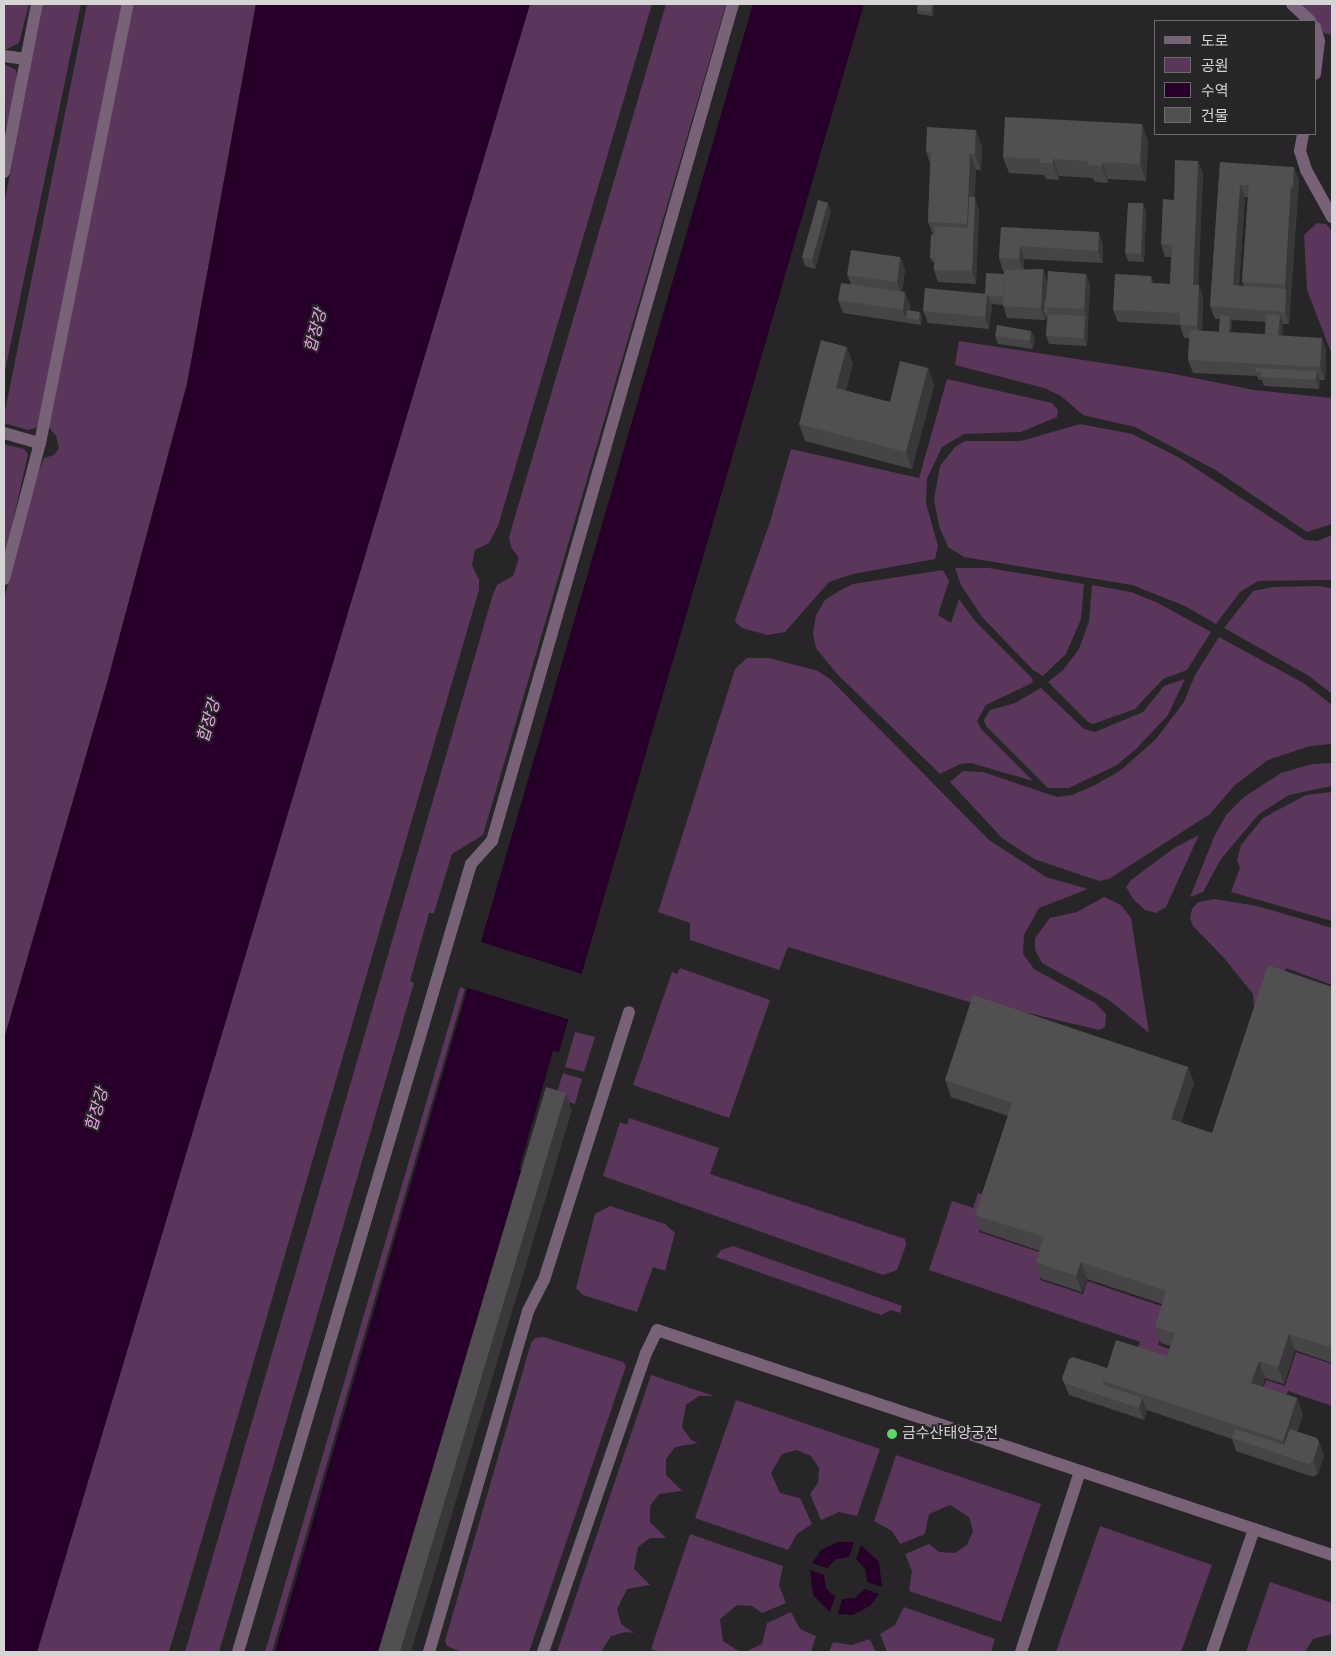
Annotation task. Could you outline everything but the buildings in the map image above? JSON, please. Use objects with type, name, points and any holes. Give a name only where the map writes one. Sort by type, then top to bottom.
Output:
[{"type":"street","points":[[4,172],[37,4]]},
{"type":"street","points":[[4,579],[40,443],[128,4]]},
{"type":"street","points":[[238,1652],[471,864],[492,841],[733,4]]},
{"type":"street","points":[[1292,4],[1309,20]]},
{"type":"street","points":[[1316,30],[1320,41],[1316,67]]},
{"type":"street","points":[[4,56],[26,59]]},
{"type":"street","points":[[1303,135],[1300,151],[1306,170],[1332,217]]},
{"type":"street","points":[[4,433],[40,443]]},
{"type":"street","points":[[429,1652],[528,1312],[544,1280],[628,1012]]},
{"type":"street","points":[[543,1652],[646,1353],[657,1330],[1332,1556]]},
{"type":"street","points":[[1021,1652],[1080,1471]]},
{"type":"street","points":[[1212,1652],[1254,1529]]},
{"type":"green space","points":[[4,4],[29,4],[19,43],[5,50]]},
{"type":"green space","points":[[43,4],[81,4],[4,376],[4,204]]},
{"type":"green space","points":[[87,4],[123,4],[40,419],[36,428],[28,430],[4,423],[4,416]]},
{"type":"green space","points":[[131,4],[256,4],[187,384],[107,683],[4,1039],[4,599],[37,475],[44,458],[54,455],[59,448],[56,436],[48,426]]},
{"type":"green space","points":[[530,4],[652,4],[498,526],[489,543],[475,550],[472,565],[479,580],[479,590],[169,1652],[37,1652]]},
{"type":"green space","points":[[666,4],[726,4],[483,835],[452,854],[434,913],[429,913],[410,981],[414,983],[219,1652],[185,1652],[493,594],[497,585],[513,576],[519,558],[511,547],[509,537]]},
{"type":"green space","points":[[1299,4],[1332,4],[1332,35],[1324,33],[1316,24],[1316,20],[1313,20]]},
{"type":"green space","points":[[4,64],[16,70],[17,78],[6,138]]},
{"type":"green space","points":[[1317,223],[1326,224],[1332,231],[1332,355],[1307,290],[1304,235]]},
{"type":"green space","points":[[959,341],[1169,373],[1254,390],[1332,398],[1332,524],[1307,532],[1217,471],[1135,427],[1083,415],[1061,396],[1044,388],[955,365]]},
{"type":"green space","points":[[947,379],[1052,403],[1058,410],[1057,417],[1021,432],[964,434],[942,447],[927,479],[926,503],[938,546],[935,559],[853,574],[829,582],[785,632],[768,635],[742,628],[735,622],[736,617],[770,522],[791,449],[919,478]]},
{"type":"green space","points":[[1080,424],[1132,434],[1180,458],[1305,540],[1317,541],[1332,535],[1332,580],[1258,581],[1240,592],[1216,624],[1185,606],[1132,585],[964,557],[948,547],[939,526],[934,499],[940,466],[955,447],[965,441],[1021,441]]},
{"type":"green space","points":[[4,444],[24,449],[28,454],[4,561]]},
{"type":"green space","points":[[955,568],[989,568],[1084,584],[1081,619],[1066,654],[1043,676],[1033,670],[982,617],[961,585]]},
{"type":"green space","points":[[943,570],[949,581],[938,615],[951,623],[959,599],[975,621],[1032,678],[1033,682],[1028,685],[986,705],[977,721],[981,729],[1033,781],[971,763],[960,764],[940,774],[837,674],[816,648],[813,634],[816,615],[825,600],[839,591],[853,584]]},
{"type":"green space","points":[[1092,585],[1131,592],[1156,602],[1211,632],[1187,670],[1163,679],[1135,709],[1093,724],[1088,722],[1048,682],[1063,670],[1079,649],[1089,621]]},
{"type":"green space","points":[[1318,586],[1332,588],[1332,694],[1309,676],[1224,628],[1253,591],[1273,587]]},
{"type":"green space","points":[[1219,637],[1305,684],[1332,705],[1332,744],[1310,746],[1268,760],[1235,785],[1210,814],[1109,879],[1099,881],[1034,859],[1002,838],[950,782],[963,771],[983,772],[1057,797],[1072,795],[1095,785],[1121,770],[1156,739],[1184,702],[1195,675]]},
{"type":"green space","points":[[747,658],[769,658],[818,671],[830,679],[989,840],[1046,877],[1088,889],[1039,908],[1024,935],[1023,954],[1034,969],[1095,1003],[1106,1014],[1105,1027],[1099,1030],[1028,1013],[1012,1015],[788,947],[779,970],[690,940],[690,923],[658,912],[735,669]]},
{"type":"green space","points":[[1185,679],[1168,715],[1136,749],[1117,765],[1069,788],[1048,788],[986,726],[984,720],[990,710],[1015,703],[1041,688],[1084,729],[1095,732],[1143,712],[1164,686]]},
{"type":"green space","points":[[1332,763],[1332,786],[1289,795],[1259,814],[1221,859],[1203,892],[1190,897],[1214,837],[1226,815],[1244,797],[1281,773],[1312,764]]},
{"type":"green space","points":[[1332,792],[1332,921],[1231,892],[1240,868],[1237,860],[1241,845],[1263,818],[1306,795]]},
{"type":"green space","points":[[1199,835],[1166,907],[1156,913],[1145,910],[1133,899],[1126,887],[1131,880],[1174,848]]},
{"type":"green space","points":[[1104,897],[1121,905],[1131,918],[1149,1033],[1109,1000],[1042,963],[1035,950],[1035,938],[1050,918],[1077,912]]},
{"type":"green space","points":[[1215,899],[1257,906],[1332,928],[1332,985],[1286,968],[1282,981],[1254,1007],[1253,994],[1224,958],[1193,926],[1190,918],[1192,909],[1198,902]]},
{"type":"green space","points":[[680,968],[770,1000],[729,1118],[633,1085],[672,972],[677,974]]},
{"type":"green space","points":[[460,987],[465,989],[272,1652],[265,1652]]},
{"type":"green space","points":[[575,1032],[595,1037],[584,1072],[565,1067]]},
{"type":"green space","points":[[563,1073],[582,1079],[575,1104],[555,1098]]},
{"type":"green space","points":[[629,1118],[719,1148],[710,1174],[905,1239],[906,1245],[897,1270],[883,1275],[603,1176],[620,1122],[627,1125]]},
{"type":"green space","points":[[978,1193],[991,1197],[979,1232],[1048,1255],[1040,1280],[1083,1294],[1087,1281],[1170,1309],[1158,1345],[1178,1352],[1172,1371],[1135,1358],[1140,1342],[929,1270],[952,1201],[973,1208]]},
{"type":"green space","points":[[610,1206],[665,1224],[675,1233],[665,1271],[653,1267],[637,1312],[583,1295],[576,1288],[595,1214]]},
{"type":"green space","points":[[733,1246],[902,1306],[900,1313],[891,1310],[881,1315],[716,1257],[721,1250]]},
{"type":"green space","points":[[544,1337],[623,1362],[626,1366],[529,1652],[461,1652],[447,1646],[445,1641],[531,1343],[535,1338]]},
{"type":"green space","points":[[1296,1352],[1332,1364],[1332,1406],[1288,1391],[1283,1406],[1260,1399],[1266,1380],[1285,1386]]},
{"type":"green space","points":[[651,1375],[714,1396],[699,1396],[686,1405],[682,1427],[691,1440],[698,1443],[675,1447],[666,1459],[666,1475],[682,1491],[659,1494],[650,1506],[650,1522],[666,1538],[650,1538],[638,1547],[634,1569],[650,1585],[627,1589],[617,1609],[621,1624],[634,1633],[626,1632],[611,1636],[601,1652],[557,1652]]},
{"type":"green space","points":[[736,1400],[880,1449],[857,1516],[839,1512],[821,1520],[810,1494],[818,1483],[819,1468],[811,1456],[797,1450],[782,1454],[771,1473],[780,1493],[800,1498],[812,1524],[797,1534],[788,1550],[695,1518]]},
{"type":"green space","points":[[896,1455],[1041,1504],[1001,1622],[909,1591],[912,1571],[905,1554],[929,1544],[939,1552],[955,1553],[967,1545],[973,1531],[969,1517],[950,1505],[929,1514],[925,1534],[900,1544],[892,1531],[874,1521]]},
{"type":"green space","points":[[1100,1526],[1212,1565],[1181,1652],[1056,1652]]},
{"type":"green space","points":[[690,1534],[783,1566],[779,1585],[786,1603],[762,1613],[752,1606],[737,1605],[720,1619],[723,1641],[740,1652],[660,1652],[651,1649]]},
{"type":"green space","points":[[1270,1582],[1332,1603],[1332,1634],[1313,1639],[1305,1652],[1246,1652]]},
{"type":"green space","points":[[904,1607],[995,1639],[991,1652],[887,1652],[880,1634],[895,1625]]},
{"type":"green space","points":[[791,1612],[800,1629],[816,1636],[811,1652],[745,1652],[762,1644],[767,1623]]},
{"type":"green space","points":[[870,1639],[876,1652],[829,1652],[833,1642],[852,1645]]},
{"type":"water","name":"합장강","points":[[256,4],[530,4],[37,1652],[4,1652],[4,1039],[107,683],[187,384]]},
{"type":"water","points":[[753,4],[864,4],[559,1052],[553,1051],[519,1169],[525,1171],[383,1652],[275,1652]]},
{"type":"water","points":[[838,1542],[854,1542],[849,1557],[836,1559],[827,1568],[812,1563],[821,1550]]},
{"type":"water","points":[[861,1545],[879,1562],[882,1587],[867,1582],[865,1569],[856,1559]]},
{"type":"water","points":[[810,1570],[824,1575],[826,1588],[835,1597],[830,1612],[813,1595]]},
{"type":"water","points":[[865,1589],[879,1594],[870,1606],[853,1615],[838,1614],[842,1599],[855,1598]]},
{"type":"pier","points":[[478,941],[585,975],[571,1020],[465,987]]},
{"type":"place","name":"금수산태양궁전","points":[[892,1434]]}]
